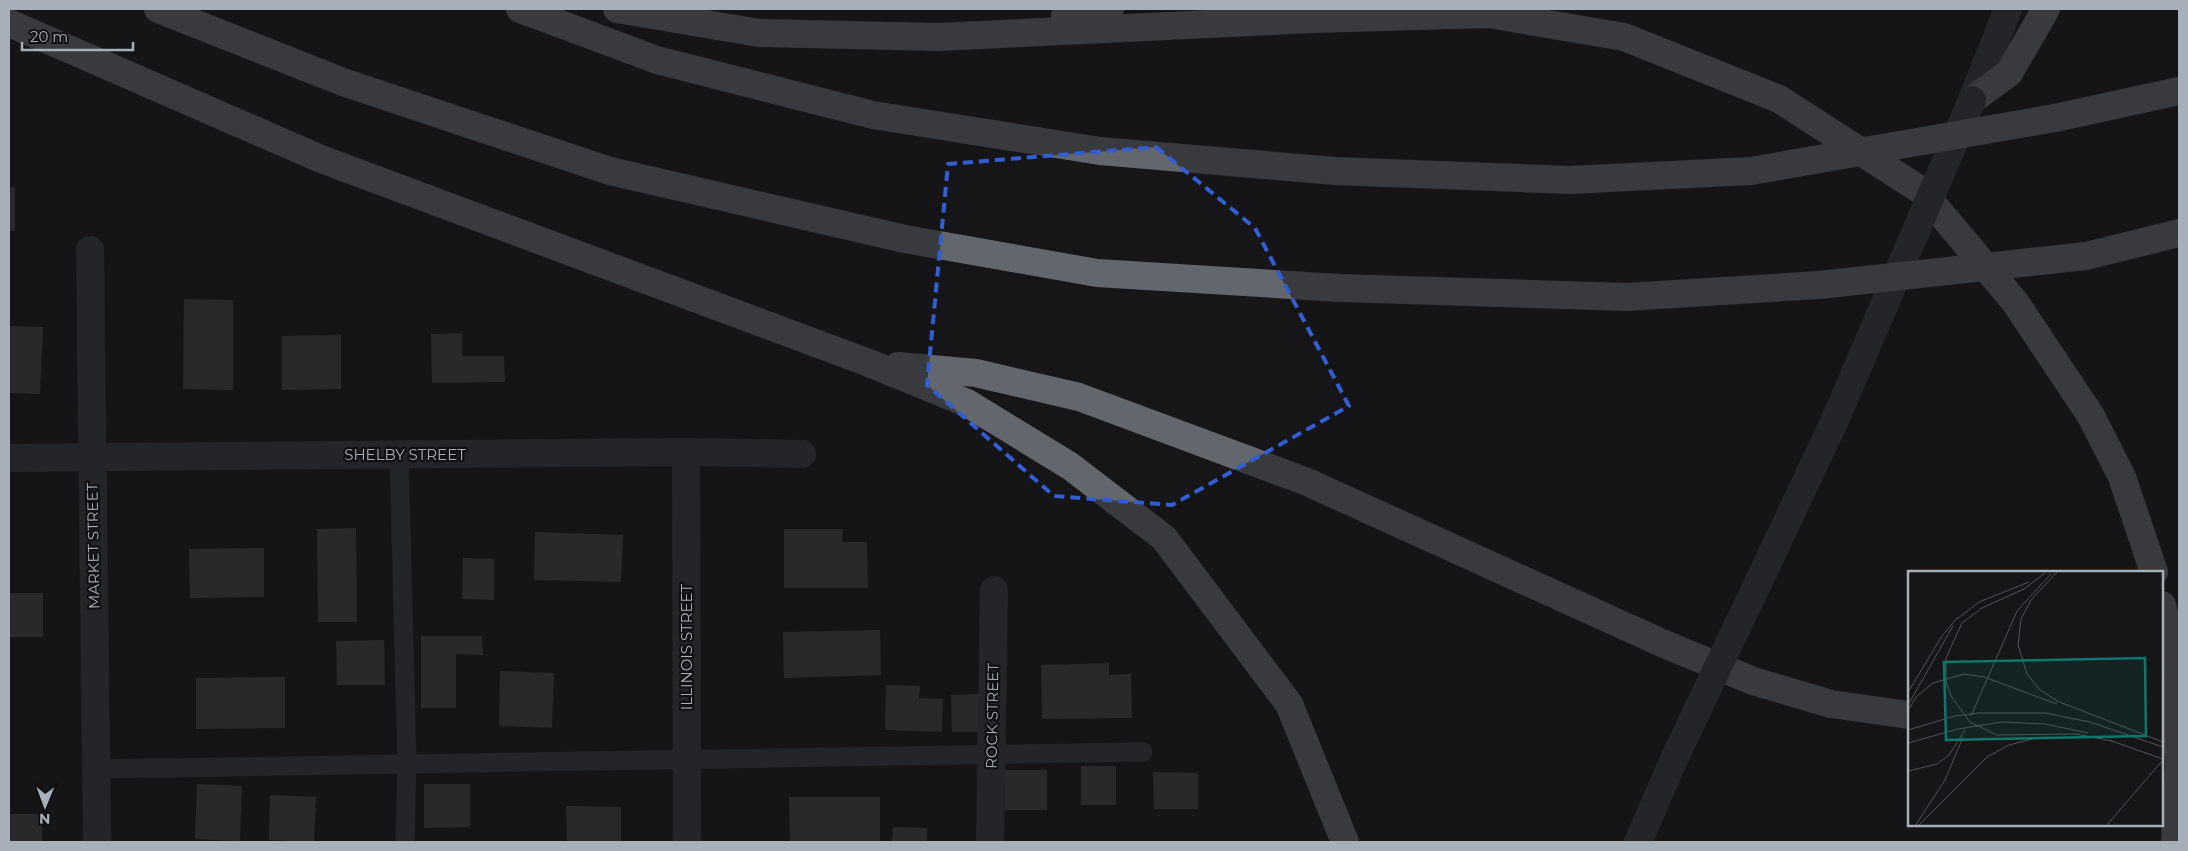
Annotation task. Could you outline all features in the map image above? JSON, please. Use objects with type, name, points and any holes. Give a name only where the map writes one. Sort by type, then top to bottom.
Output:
[{"type":"highway","points":[[158,9],[343,82],[610,170],[905,239],[1097,273],[1340,288],[1626,297],[1819,285],[2086,256],[2179,233]]},
{"type":"highway","points":[[520,9],[657,60],[874,115],[1100,151],[1335,171],[1570,180],[1752,171],[2055,118],[2179,91]]},
{"type":"highway","points":[[617,9],[759,33],[938,37],[1313,19],[1489,14],[1624,37],[1779,99],[1922,191],[2015,302],[2092,416],[2122,477],[2154,571]]},
{"type":"highway","points":[[938,37],[1110,9]]},
{"type":"highway","points":[[1972,100],[2009,73],[2046,9]]},
{"type":"highway","points":[[9,23],[321,159],[869,363],[967,403],[1070,466],[1164,538],[1289,704],[1345,842]]},
{"type":"highway","points":[[869,363],[976,373],[1079,397],[1305,481],[1662,643],[1753,681],[1832,704],[1908,714]]},
{"type":"highway","points":[[2163,610],[2170,642],[2179,761]]},
{"type":"highway","points":[[2163,689],[2179,684]]},
{"type":"highway","points":[[2175,842],[2179,766]]},
{"type":"street","points":[[1638,842],[1675,757],[1836,420],[1972,100],[2008,9]]},
{"type":"street","name":"MARKET STREET","points":[[90,250],[96,842]]},
{"type":"street","name":"SHELBY STREET","points":[[9,458],[686,452],[802,454]]},
{"type":"street","name":"ILLINOIS STREET","points":[[686,452],[687,842]]},
{"type":"street","name":"ROCK STREET","points":[[990,842],[994,590]]},
{"type":"lane","points":[[399,454],[407,763],[405,842]]},
{"type":"lane","points":[[96,769],[1143,752]]},
{"type":"highlighted area","points":[[1156,147],[1255,228],[1349,406],[1172,505],[1054,496],[927,385],[948,164]]},
{"type":"building","points":[[9,187],[15,187],[15,231],[9,231]]},
{"type":"building","points":[[184,299],[233,300],[233,390],[183,389]]},
{"type":"building","points":[[9,326],[43,327],[40,394],[9,393]]},
{"type":"building","points":[[462,333],[462,356],[504,356],[505,382],[432,383],[431,334]]},
{"type":"building","points":[[341,335],[341,389],[282,390],[282,336]]},
{"type":"building","points":[[356,528],[357,622],[318,622],[317,529]]},
{"type":"building","points":[[784,529],[843,529],[842,542],[867,542],[868,588],[784,588]]},
{"type":"building","points":[[535,532],[623,535],[621,582],[534,580]]},
{"type":"building","points":[[264,548],[264,597],[190,598],[189,549]]},
{"type":"building","points":[[463,558],[494,559],[494,600],[462,599]]},
{"type":"building","points":[[9,593],[43,593],[43,637],[9,637]]},
{"type":"building","points":[[880,630],[881,675],[784,678],[783,632]]},
{"type":"building","points":[[421,636],[482,636],[483,655],[456,654],[456,708],[421,708]]},
{"type":"building","points":[[384,640],[385,685],[337,685],[336,641]]},
{"type":"building","points":[[1109,663],[1109,675],[1131,674],[1132,718],[1042,719],[1041,665]]},
{"type":"building","points":[[500,671],[554,673],[552,728],[499,726]]},
{"type":"building","points":[[285,677],[285,728],[196,729],[196,678]]},
{"type":"building","points":[[886,685],[920,686],[919,698],[943,699],[942,732],[885,730]]},
{"type":"building","points":[[979,694],[980,732],[952,732],[951,695]]},
{"type":"building","points":[[1081,766],[1116,766],[1116,805],[1081,805]]},
{"type":"building","points":[[1004,770],[1047,770],[1047,810],[1005,810]]},
{"type":"building","points":[[1153,772],[1198,773],[1198,809],[1154,809]]},
{"type":"building","points":[[197,784],[242,786],[240,841],[195,839]]},
{"type":"building","points":[[424,784],[470,784],[470,827],[424,828]]},
{"type":"building","points":[[270,795],[316,797],[314,842],[269,840]]},
{"type":"building","points":[[789,797],[880,797],[880,842],[790,842]]},
{"type":"building","points":[[566,806],[621,807],[621,842],[567,842]]},
{"type":"building","points":[[9,814],[42,814],[42,842],[9,842]]},
{"type":"building","points":[[893,827],[927,828],[927,842],[892,842]]}]
